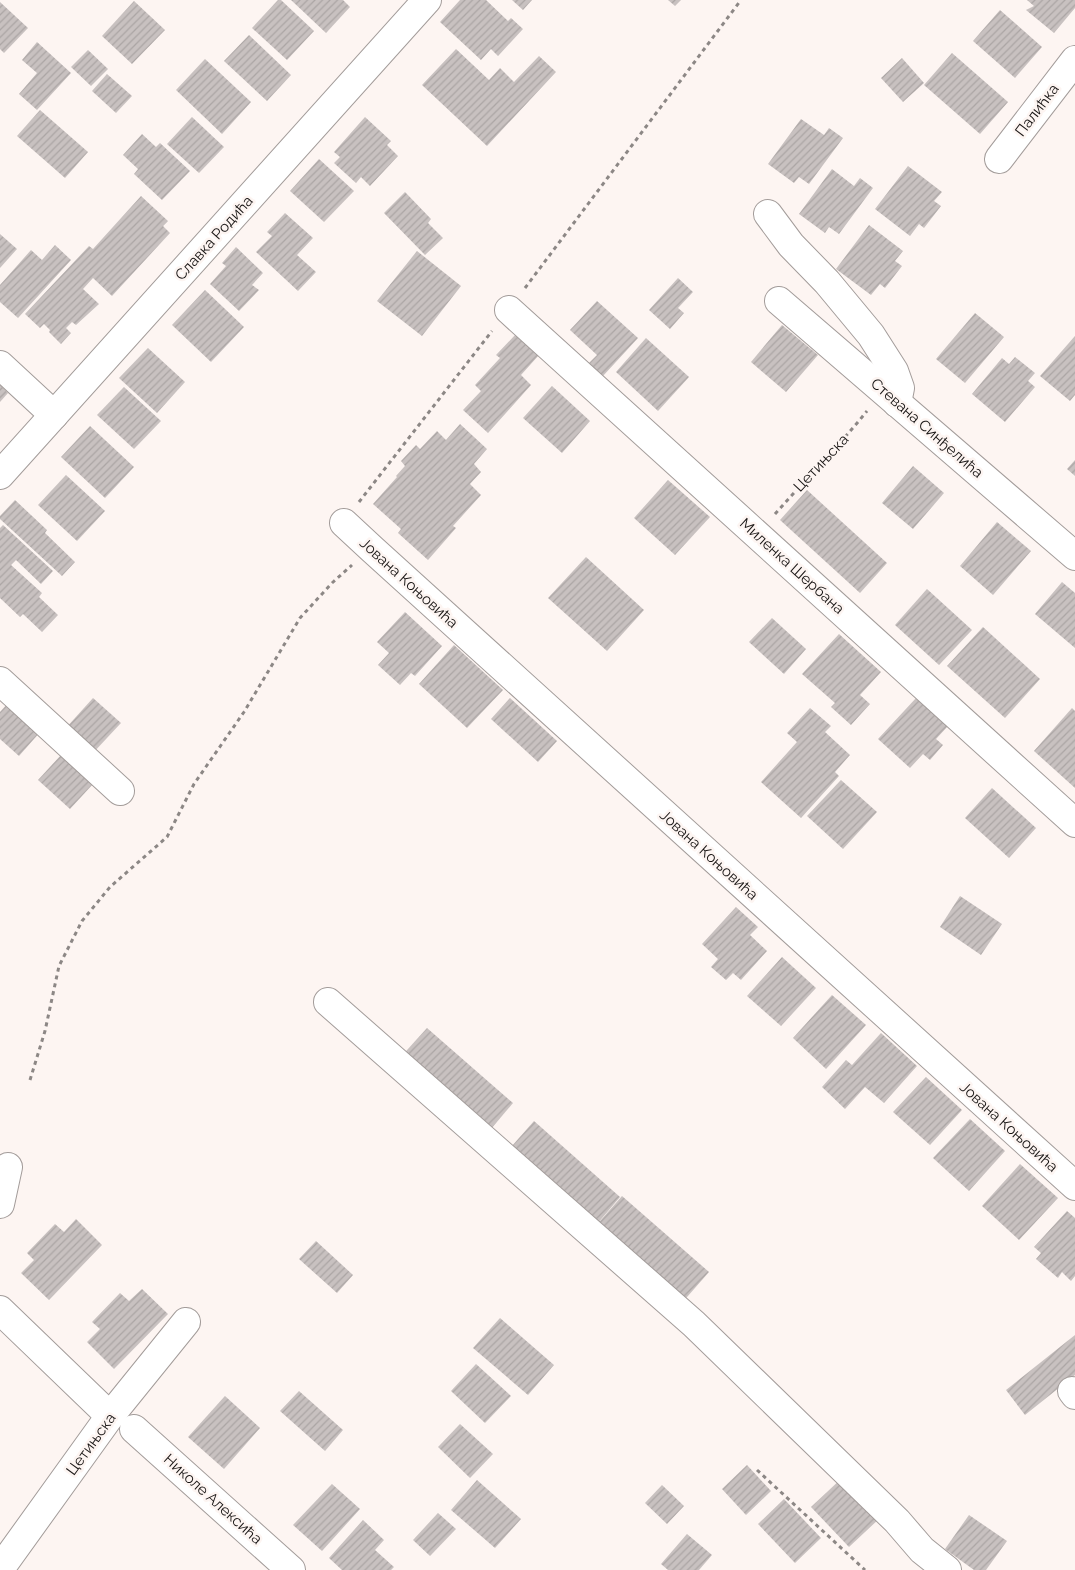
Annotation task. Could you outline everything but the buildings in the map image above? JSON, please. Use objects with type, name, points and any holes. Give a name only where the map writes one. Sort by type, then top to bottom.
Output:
[{"type":"street","name":"Славка Родића","points":[[0,475],[427,0]]},
{"type":"street","name":"Палићка","points":[[999,159],[1075,60]]},
{"type":"street","points":[[768,214],[791,245],[827,282],[871,335],[894,372],[900,388],[890,397]]},
{"type":"street","name":"Стевана Синђелића","points":[[779,301],[1075,556]]},
{"type":"street","name":"Миленка Шербана","points":[[509,310],[1075,823]]},
{"type":"street","points":[[0,365],[54,415]]},
{"type":"street","name":"Јована Коњовића","points":[[344,523],[1075,1186]]},
{"type":"street","points":[[0,681],[120,791]]},
{"type":"street","points":[[328,1002],[694,1324],[897,1521],[922,1550],[948,1570]]},
{"type":"street","points":[[0,1204],[8,1167]]},
{"type":"street","name":"Николе Алексића","points":[[0,1310],[122,1423],[291,1570]]},
{"type":"street","name":"Цетињска","points":[[0,1569],[122,1423],[186,1322]]},
{"type":"path","points":[[344,523],[509,310],[741,0]]},
{"type":"path","name":"Цетињска","points":[[757,534],[813,471],[890,397]]},
{"type":"path","points":[[30,1080],[45,1031],[59,966],[82,921],[110,887],[166,837],[194,784],[244,712],[300,618],[332,583],[372,549]]},
{"type":"path","points":[[757,1470],[865,1570]]}]
